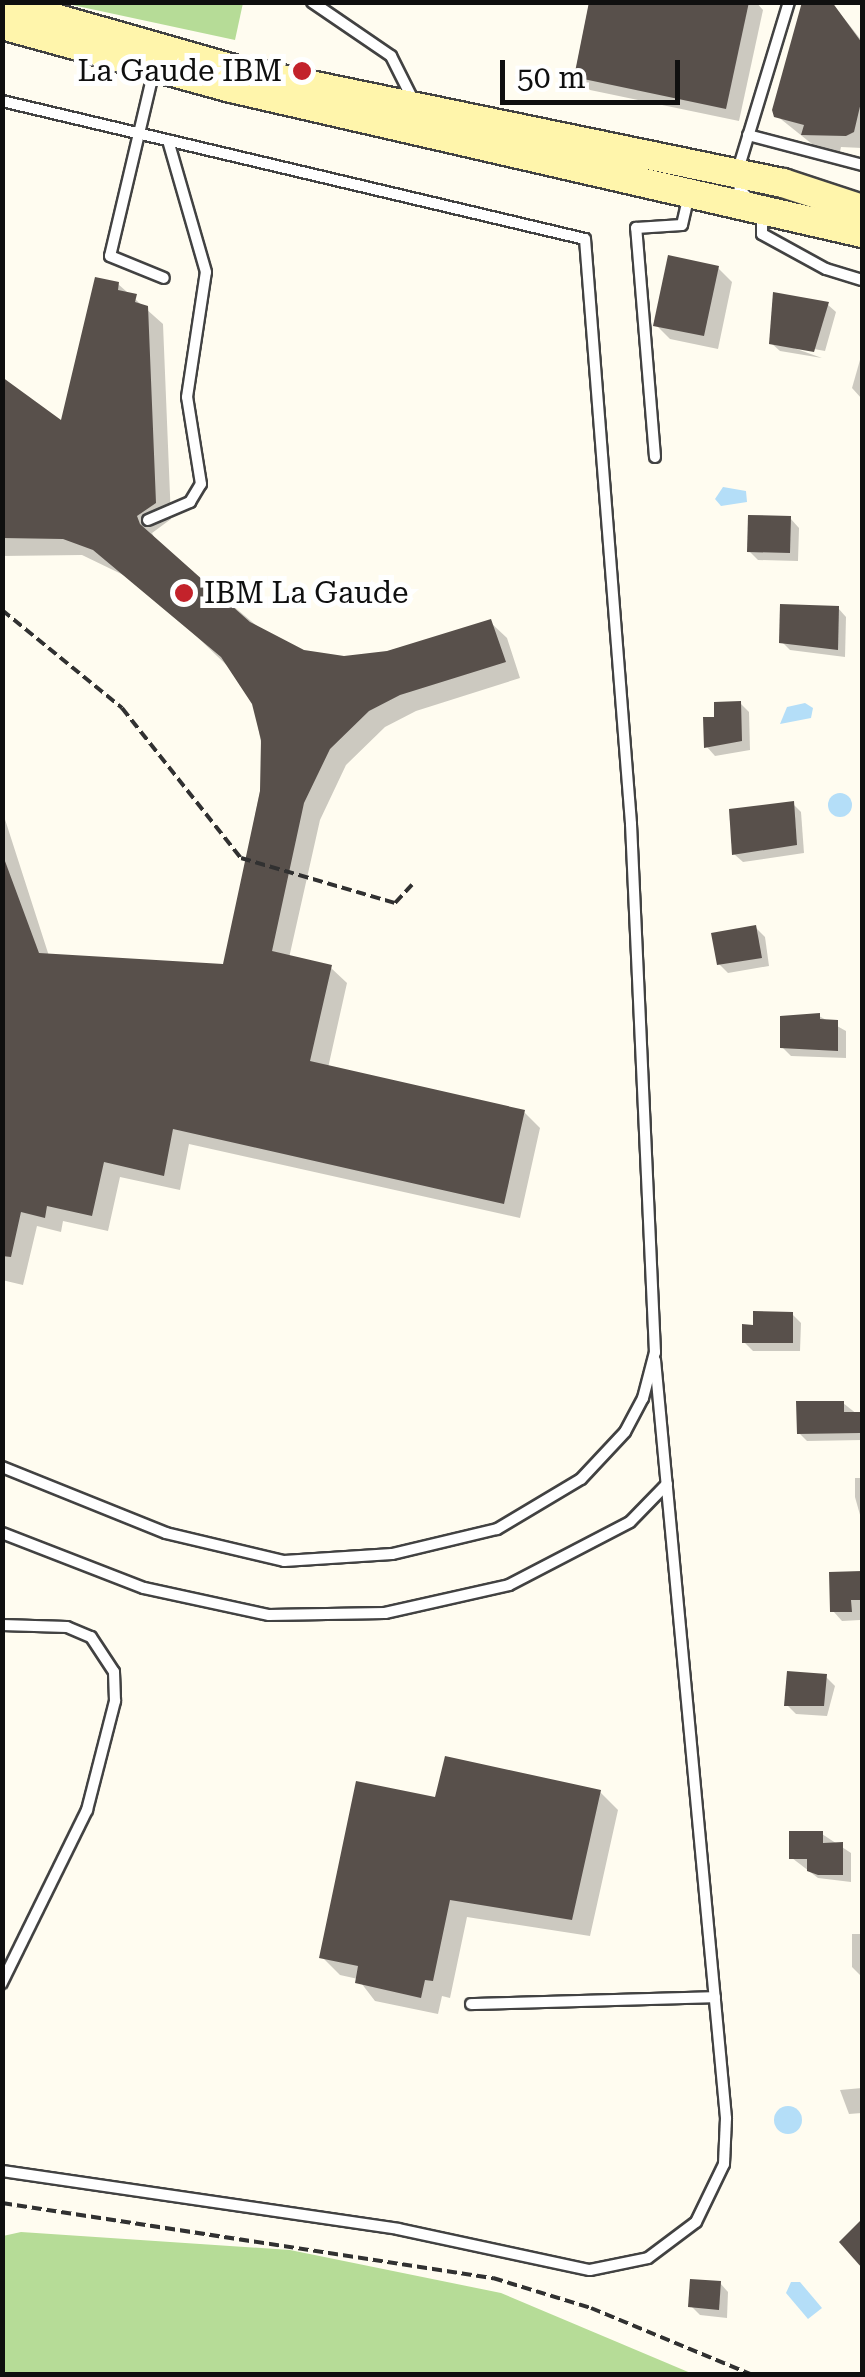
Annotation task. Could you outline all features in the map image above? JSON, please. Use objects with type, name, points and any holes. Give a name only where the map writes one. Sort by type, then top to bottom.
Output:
[{"type":"main road","points":[[2,3],[233,69],[737,173],[862,208]]},
{"type":"main road","points":[[2,26],[154,70],[862,233]]},
{"type":"lane","points":[[312,2],[391,56],[412,87],[414,106],[423,120],[476,132],[509,150]]},
{"type":"lane","points":[[788,2],[737,173],[740,190],[762,208],[762,234],[826,269],[862,280]]},
{"type":"lane","points":[[154,70],[110,256],[164,278]]},
{"type":"lane","points":[[2,101],[585,239],[630,824],[655,1352],[726,2118],[724,2164],[714,2192],[672,2245],[616,2269],[590,2270],[398,2229],[2,2171]]},
{"type":"lane","points":[[321,108],[403,114],[414,106]]},
{"type":"lane","points":[[748,135],[862,165]]},
{"type":"lane","points":[[148,520],[190,502],[201,484],[186,396],[206,272],[168,140]]},
{"type":"lane","points":[[628,178],[667,172],[722,184],[737,173]]},
{"type":"lane","points":[[655,457],[636,228],[682,226],[690,192]]},
{"type":"lane","points":[[2,1467],[166,1534],[284,1561],[392,1554],[497,1528],[581,1479],[625,1432],[644,1398],[655,1352]]},
{"type":"lane","points":[[2,1533],[144,1588],[251,1612],[385,1613],[526,1578],[630,1522],[668,1484]]},
{"type":"lane","points":[[2,1625],[67,1627],[91,1637],[114,1672],[115,1701],[86,1810],[2,1983]]},
{"type":"lane","points":[[470,2004],[715,1998]]},
{"type":"path","points":[[2,610],[122,708],[240,858],[394,903],[412,884]]},
{"type":"path","points":[[2,2203],[494,2278],[591,2308],[750,2374]]},
{"type":"green space","points":[[243,2],[235,40],[63,3]]},
{"type":"green space","points":[[21,2232],[290,2250],[501,2293],[693,2374],[3,2374],[3,2236]]},
{"type":"water","points":[[723,487],[746,491],[747,502],[721,506],[715,499]]},
{"type":"water","points":[[805,703],[813,708],[811,718],[780,724],[787,707]]},
{"type":"water","points":[[840,793],[852,805],[840,817],[828,805]]},
{"type":"water","points":[[788,2106],[798,2110],[802,2120],[798,2130],[788,2134],[778,2130],[774,2120],[778,2110]]},
{"type":"water","points":[[791,2282],[800,2282],[822,2308],[808,2319],[786,2293]]},
{"type":"building","points":[[589,2],[749,2],[726,109],[574,77]]},
{"type":"building","points":[[802,2],[832,2],[862,43],[862,98],[854,132],[846,136],[801,135],[804,125],[774,117],[772,110]]},
{"type":"building","points":[[668,255],[719,266],[704,336],[653,326]]},
{"type":"building","points":[[95,277],[119,282],[118,290],[137,294],[135,302],[148,306],[156,503],[137,516],[140,524],[250,622],[304,650],[344,656],[387,651],[491,619],[506,662],[400,695],[369,711],[330,749],[304,803],[272,951],[332,965],[310,1061],[525,1110],[504,1204],[173,1129],[164,1176],[104,1162],[92,1216],[47,1206],[45,1218],[21,1212],[11,1257],[2,1256],[2,853],[39,953],[223,964],[260,791],[261,740],[252,704],[221,657],[93,550],[63,539],[2,538],[2,377],[61,420]]},
{"type":"building","points":[[773,292],[829,302],[814,352],[769,344]]},
{"type":"building","points":[[748,515],[791,516],[790,553],[747,552]]},
{"type":"building","points":[[780,604],[839,606],[838,650],[779,643]]},
{"type":"building","points":[[741,701],[742,741],[704,748],[703,717],[714,717],[714,702]]},
{"type":"building","points":[[794,801],[797,845],[732,855],[729,809]]},
{"type":"building","points":[[756,925],[762,958],[717,965],[711,933]]},
{"type":"building","points":[[820,1013],[820,1019],[838,1020],[838,1051],[780,1048],[780,1016]]},
{"type":"building","points":[[753,1311],[793,1312],[793,1343],[742,1343],[742,1324],[753,1325]]},
{"type":"building","points":[[796,1401],[844,1401],[844,1412],[860,1412],[860,1433],[797,1434]]},
{"type":"building","points":[[862,1571],[862,1600],[851,1600],[852,1612],[830,1612],[829,1572]]},
{"type":"building","points":[[787,1671],[827,1674],[824,1706],[784,1706]]},
{"type":"building","points":[[445,1756],[601,1790],[572,1920],[450,1900],[433,1981],[425,1980],[421,1998],[355,1983],[358,1966],[319,1958],[356,1781],[435,1797]]},
{"type":"building","points":[[789,1831],[823,1831],[823,1843],[843,1842],[843,1875],[818,1875],[807,1871],[807,1859],[789,1859]]},
{"type":"building","points":[[862,2219],[862,2268],[839,2242]]},
{"type":"building","points":[[690,2279],[721,2281],[719,2310],[688,2307]]},
{"type":"place","name":"La Gaude IBM","points":[[302,71]]},
{"type":"place","name":"IBM La Gaude","points":[[184,593]]}]
